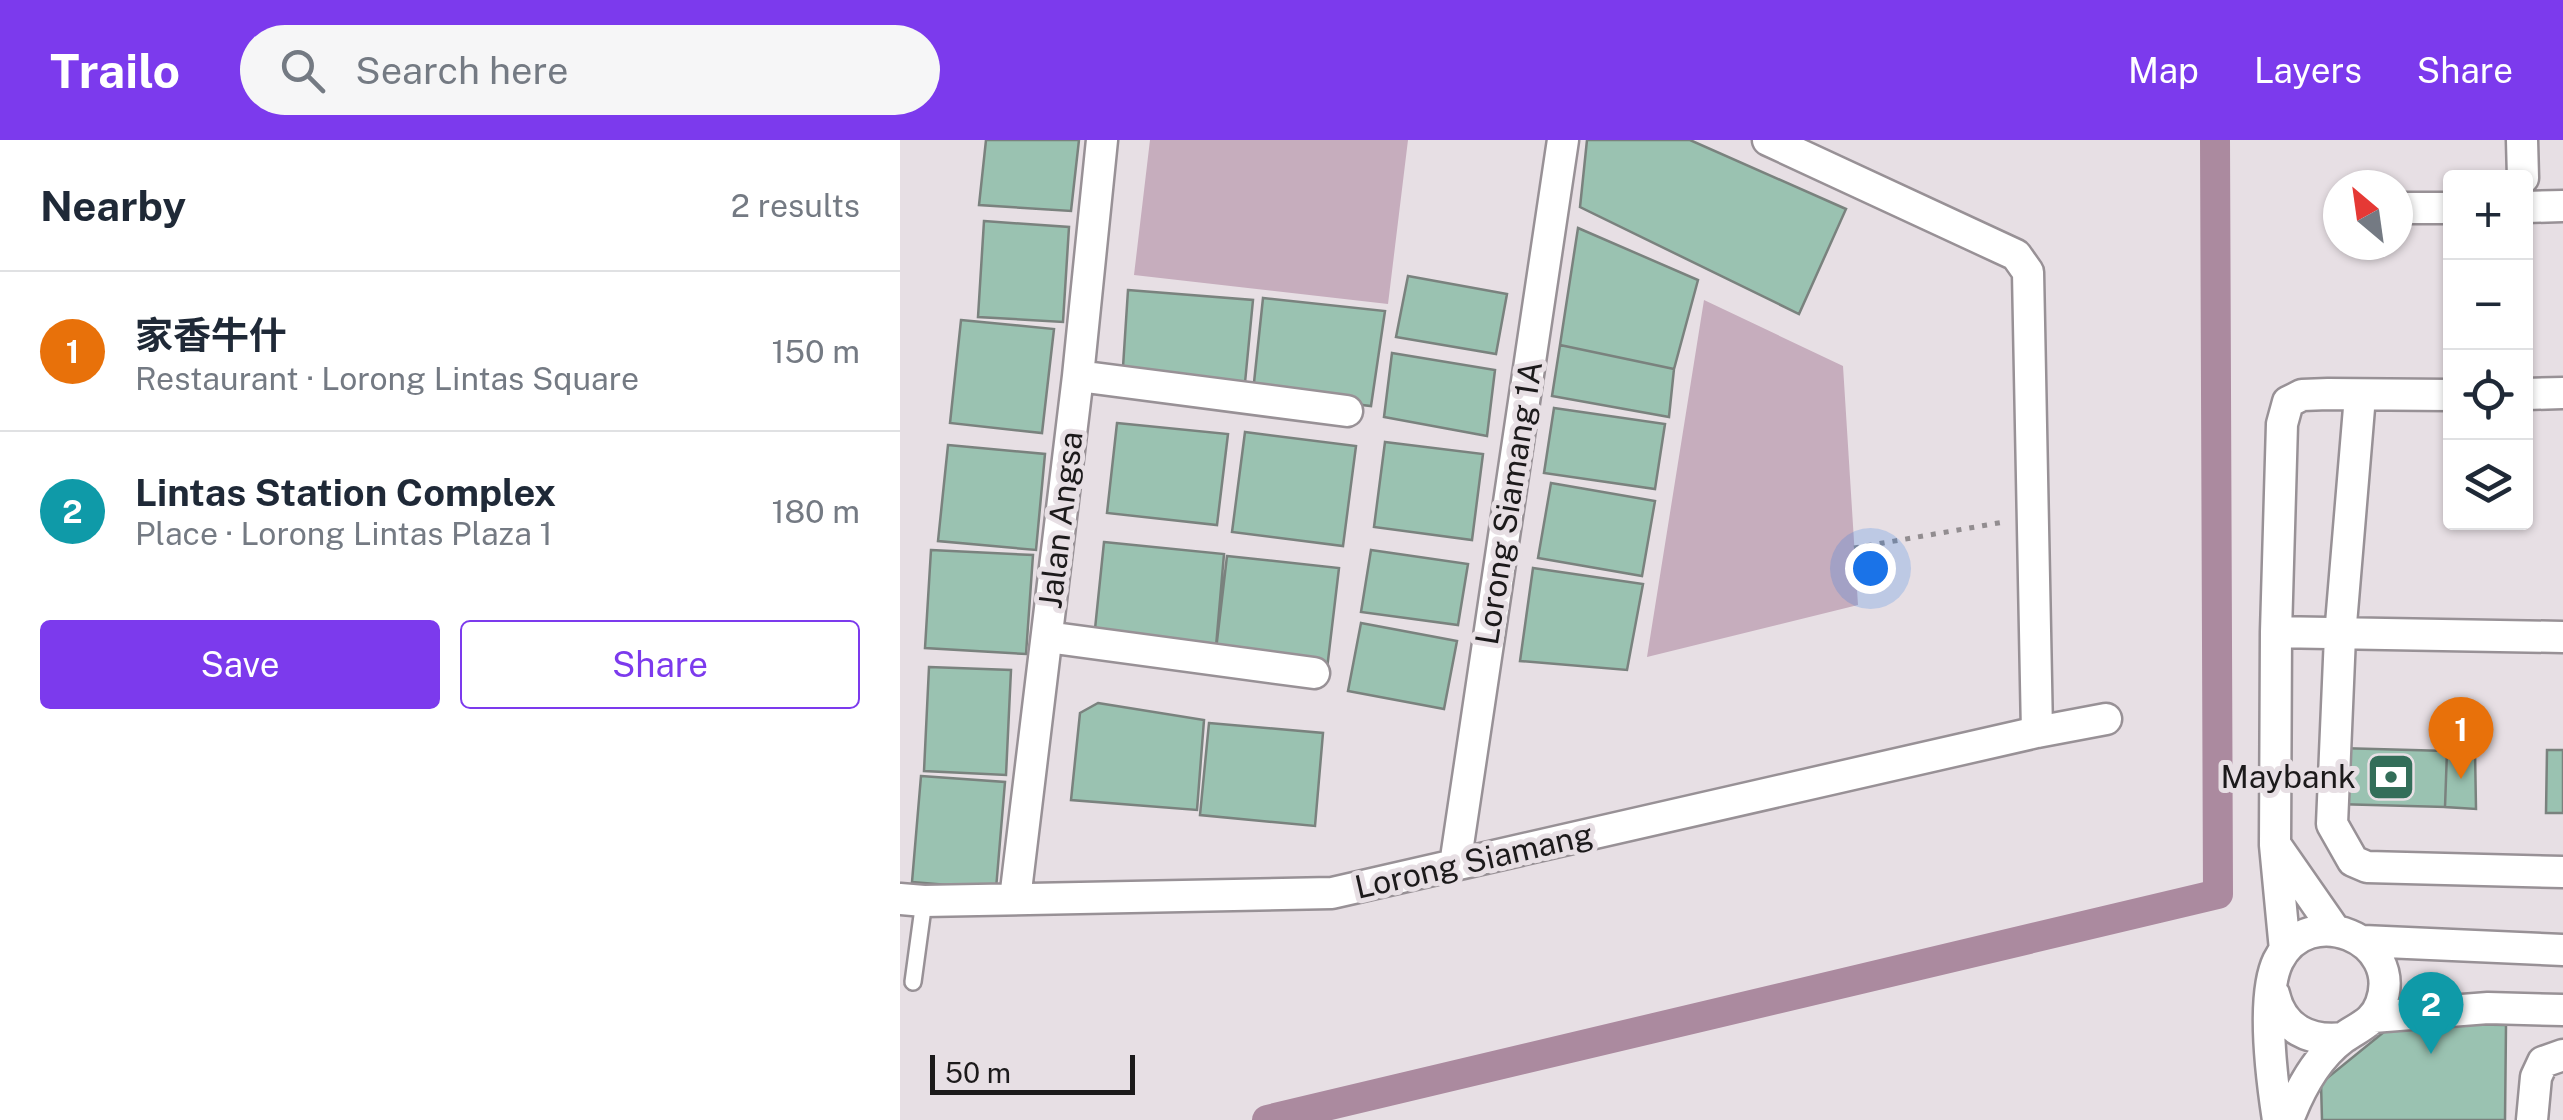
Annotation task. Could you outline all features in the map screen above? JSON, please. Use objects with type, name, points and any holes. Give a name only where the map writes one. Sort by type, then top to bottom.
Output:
[{"type":"street","name":"Jalan Angsa","points":[[1015,899],[1078,376],[1102,140]]},
{"type":"street","name":"Lorong Siamang 1A","points":[[1455,865],[1563,140]]},
{"type":"street","points":[[1768,140],[2016,255],[2028,272],[2037,732]]},
{"type":"street","points":[[2522,140],[2524,170]]},
{"type":"street","points":[[2533,207],[2563,206]]},
{"type":"street","points":[[2413,208],[2443,208]]},
{"type":"street","points":[[1078,376],[1347,411]]},
{"type":"street","points":[[2533,394],[2563,393]]},
{"type":"street","points":[[2285,950],[2275,844],[2276,632],[2282,424],[2288,402],[2302,395],[2443,395]]},
{"type":"street","points":[[2360,396],[2340,636],[2332,824],[2353,862],[2367,867],[2563,872]]},
{"type":"street","points":[[2276,632],[2563,638]]},
{"type":"street","points":[[1047,637],[1314,673]]},
{"type":"street","name":"Lorong Siamang","points":[[912,900],[1332,893],[2037,732],[2106,720]]},
{"type":"street","points":[[2275,844],[2334,929]]},
{"type":"street","points":[[2278,1120],[2269,1056],[2273,990],[2278,962],[2285,950],[2306,934],[2334,929],[2363,941],[2563,950]]},
{"type":"street","points":[[2288,1120],[2318,1063],[2343,1038],[2360,1030],[2381,1002],[2382,969],[2363,941]]},
{"type":"street","points":[[2273,990],[2285,1020],[2296,1030],[2311,1037],[2343,1038]]},
{"type":"street","points":[[2373,1017],[2488,1008],[2563,1010]]},
{"type":"street","points":[[2532,1120],[2536,1077],[2543,1062],[2563,1055]]},
{"type":"lane","points":[[912,900],[913,982]]},
{"type":"path","points":[[1854,548],[2031,518]]},
{"type":"shaded area","points":[[1150,140],[1408,140],[1388,304],[1134,275]]},
{"type":"shaded area","points":[[1704,300],[1843,366],[1858,605],[1647,657]]},
{"type":"building","points":[[986,140],[1079,140],[1071,211],[979,205]]},
{"type":"building","points":[[1587,140],[1690,140],[1846,209],[1799,314],[1580,207]]},
{"type":"building","points":[[984,221],[1069,227],[1063,322],[978,317]]},
{"type":"building","points":[[1578,228],[1698,280],[1674,369],[1560,345]]},
{"type":"building","points":[[1408,276],[1507,294],[1496,354],[1396,337]]},
{"type":"building","points":[[1128,290],[1253,300],[1244,393],[1123,367]]},
{"type":"building","points":[[1263,298],[1385,311],[1371,406],[1253,392]]},
{"type":"building","points":[[961,320],[1054,329],[1042,433],[950,423]]},
{"type":"building","points":[[1560,345],[1674,369],[1669,417],[1552,396]]},
{"type":"building","points":[[1392,353],[1495,370],[1487,436],[1384,417]]},
{"type":"building","points":[[1554,408],[1665,424],[1655,489],[1544,473]]},
{"type":"building","points":[[1117,423],[1228,434],[1217,525],[1107,513]]},
{"type":"building","points":[[1245,432],[1356,446],[1343,546],[1232,532]]},
{"type":"building","points":[[1385,442],[1483,454],[1472,540],[1374,527]]},
{"type":"building","points":[[948,445],[1045,454],[1036,550],[938,541]]},
{"type":"building","points":[[1551,483],[1655,501],[1642,576],[1538,558]]},
{"type":"building","points":[[1104,542],[1224,554],[1215,658],[1093,648]]},
{"type":"building","points":[[931,550],[1033,555],[1026,654],[925,648]]},
{"type":"building","points":[[1371,550],[1468,564],[1458,625],[1361,612]]},
{"type":"building","points":[[1227,556],[1339,568],[1327,669],[1215,658]]},
{"type":"building","points":[[1533,568],[1643,584],[1627,670],[1520,661]]},
{"type":"building","points":[[1361,623],[1457,641],[1444,709],[1348,691]]},
{"type":"building","points":[[929,667],[1011,670],[1006,775],[924,771]]},
{"type":"building","points":[[1098,703],[1204,720],[1197,810],[1071,800],[1080,713]]},
{"type":"building","points":[[1209,723],[1323,733],[1315,826],[1200,815]]},
{"type":"building","name":"Maybank","points":[[2338,748],[2447,751],[2445,807],[2336,804]]},
{"type":"building","points":[[2475,750],[2476,809],[2445,807],[2447,751]]},
{"type":"building","points":[[2547,750],[2563,750],[2563,813],[2546,813]]},
{"type":"building","points":[[921,776],[1005,782],[996,889],[912,882]]},
{"type":"building","points":[[2395,1023],[2506,1025],[2505,1120],[2322,1120],[2321,1083]]},
{"type":"waterway","points":[[1267,1120],[2218,894],[2215,140]]},
{"type":"place","name":"Maybank","points":[[2391,777]]},
{"type":"place","name":"家香牛什","points":[[2461,779]]},
{"type":"place","name":"Lintas Station Complex","points":[[2431,1054]]}]
